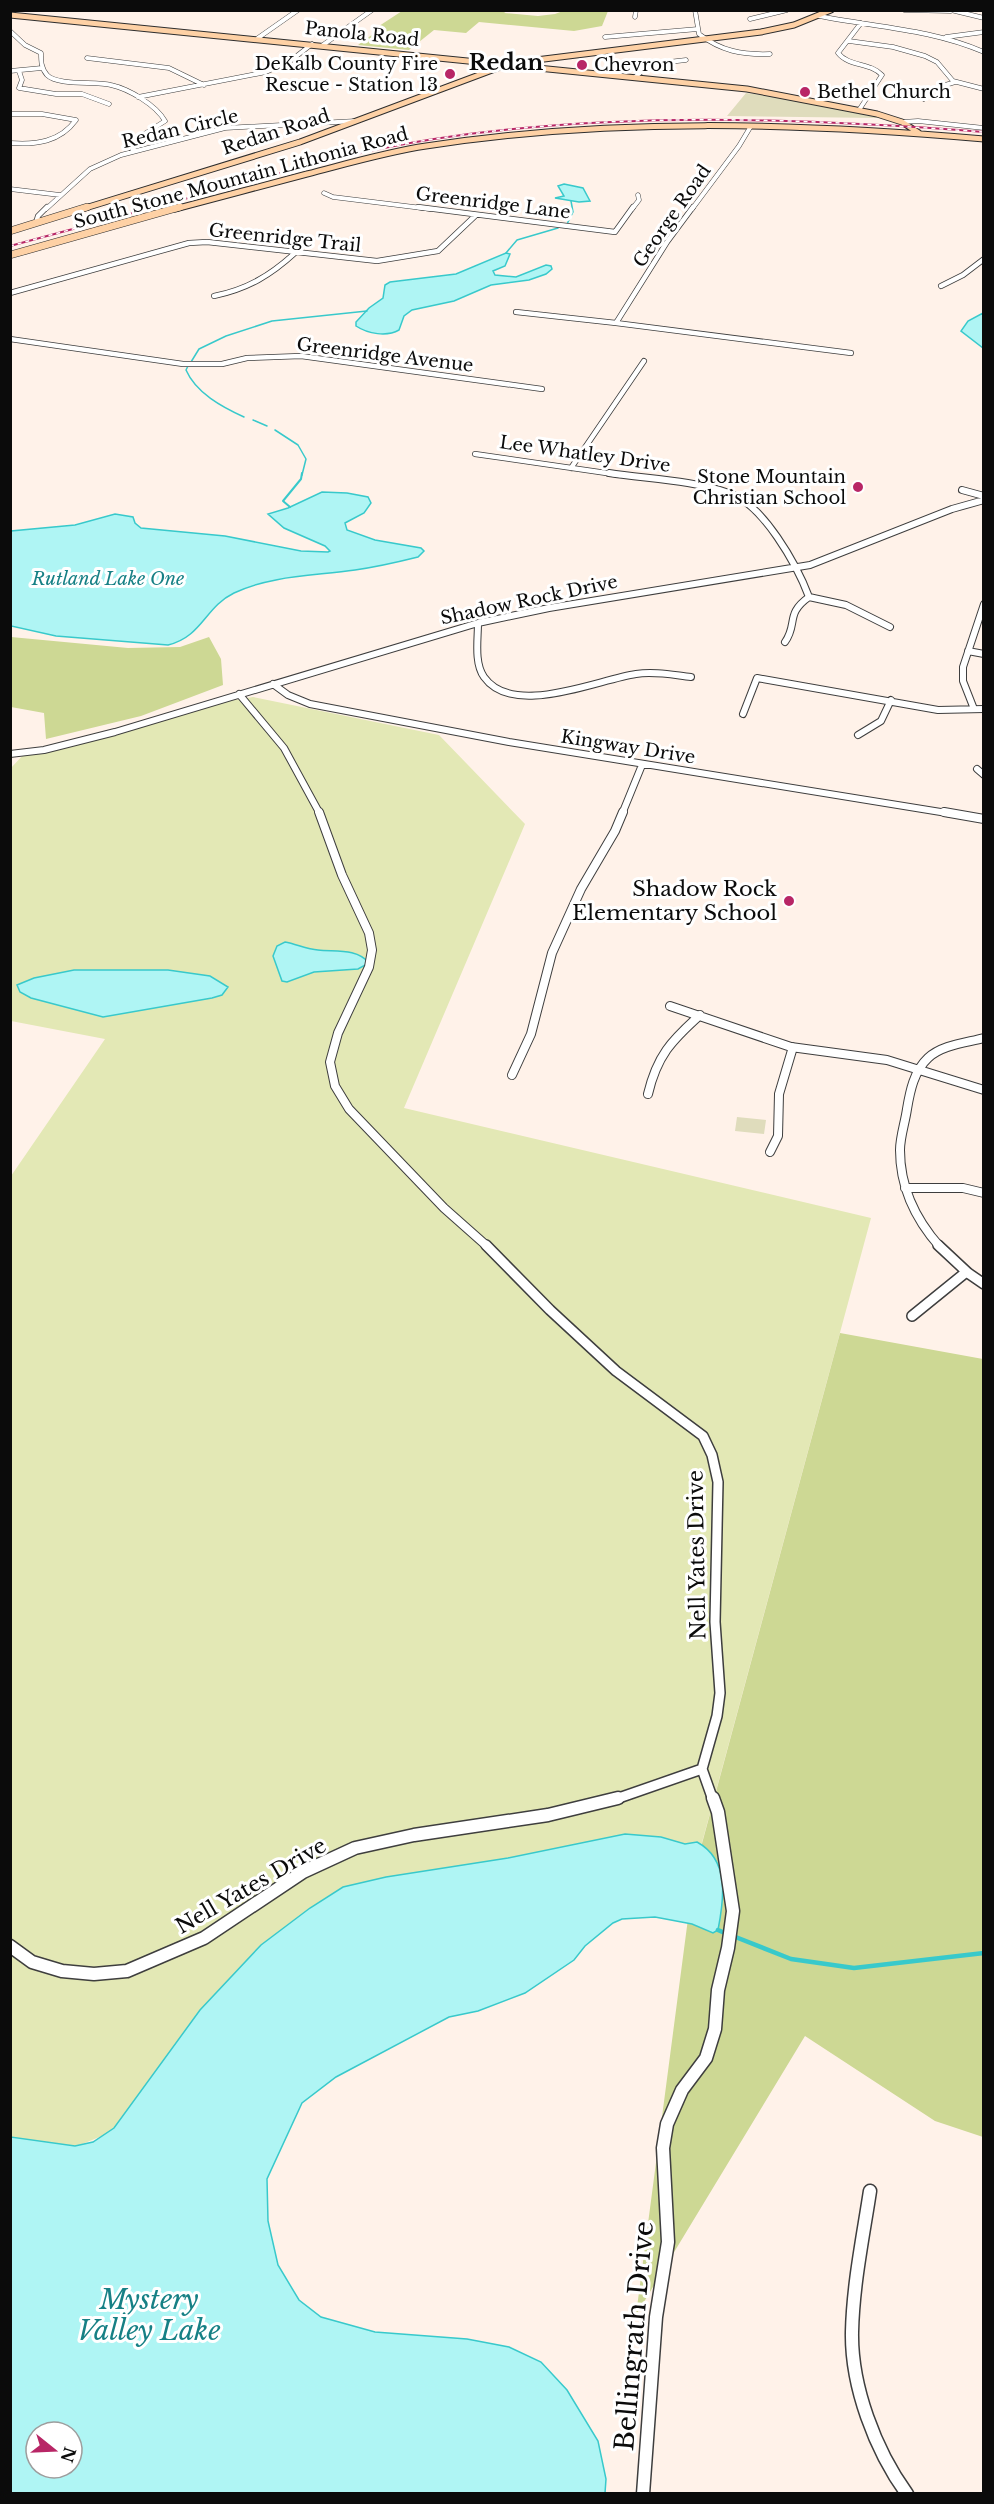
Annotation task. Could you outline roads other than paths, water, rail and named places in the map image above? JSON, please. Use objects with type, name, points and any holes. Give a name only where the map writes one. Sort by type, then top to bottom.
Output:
[{"type":"main road","name":"Redan Road","points":[[10,231],[300,142],[508,65],[549,57],[761,32],[819,16],[831,10]]},
{"type":"main road","name":"Panola Road","points":[[10,15],[323,45],[770,93],[859,110],[904,123],[920,133]]},
{"type":"main road","points":[[549,57],[540,62],[541,64],[561,70]]},
{"type":"main road","points":[[464,60],[487,65],[480,75]]},
{"type":"main road","points":[[882,131],[900,129],[904,123]]},
{"type":"main road","name":"South Stone Mountain Lithonia Road","points":[[10,255],[371,157],[421,147],[564,129],[669,125],[751,126],[984,138]]},
{"type":"main road","points":[[913,128],[984,138]]},
{"type":"street","points":[[258,39],[298,10]]},
{"type":"street","points":[[323,45],[372,10]]},
{"type":"street","points":[[634,17],[636,10]]},
{"type":"street","points":[[695,10],[699,34],[714,46],[741,54],[770,54]]},
{"type":"street","points":[[750,19],[787,10]]},
{"type":"street","points":[[904,10],[951,11],[984,18]]},
{"type":"street","points":[[819,16],[890,25],[946,38],[984,52]]},
{"type":"street","points":[[859,110],[882,75],[874,67],[840,57],[838,53],[861,23]]},
{"type":"street","points":[[605,37],[698,29]]},
{"type":"street","points":[[10,30],[24,40],[25,45],[41,53],[42,68],[53,78],[113,85],[138,97],[161,114],[165,120],[138,138],[132,152]]},
{"type":"street","points":[[946,38],[984,32]]},
{"type":"street","points":[[849,41],[881,45],[927,57],[940,64],[947,76],[955,82],[984,88]]},
{"type":"street","points":[[138,97],[255,75],[277,68],[312,44]]},
{"type":"street","points":[[87,58],[169,68],[204,85]]},
{"type":"street","points":[[635,78],[651,64],[686,60]]},
{"type":"street","points":[[10,71],[42,68]]},
{"type":"street","points":[[19,71],[22,80],[19,88],[56,94],[82,94],[109,104]]},
{"type":"street","points":[[924,99],[936,88],[955,82]]},
{"type":"street","points":[[10,114],[25,113],[76,120],[68,129],[51,140],[29,144],[10,143]]},
{"type":"street","name":"Redan Circle","points":[[36,223],[38,216],[90,170],[132,152],[225,128],[356,121]]},
{"type":"street","points":[[904,123],[918,121],[984,128]]},
{"type":"street","name":"George Road","points":[[616,322],[667,242],[739,146],[751,126]]},
{"type":"street","points":[[10,189],[60,195]]},
{"type":"street","name":"Greenridge Lane","points":[[324,193],[333,197],[615,232],[639,200],[638,195]]},
{"type":"street","name":"Greenridge Trail","points":[[10,293],[189,243],[207,242],[377,261],[438,251],[476,215]]},
{"type":"street","points":[[214,296],[253,286],[266,279],[296,252]]},
{"type":"street","points":[[941,286],[982,261]]},
{"type":"street","points":[[516,312],[616,322],[851,352]]},
{"type":"street","name":"Greenridge Avenue","points":[[10,339],[183,364],[222,364],[247,358],[301,356],[542,389]]},
{"type":"street","points":[[571,468],[644,361]]},
{"type":"street","name":"Lee Whatley Drive","points":[[475,454],[688,484],[730,493],[756,510],[798,568],[810,597]]},
{"type":"street","points":[[962,490],[984,498]]},
{"type":"street","name":"Shadow Rock Drive","points":[[10,754],[44,750],[116,732],[478,623],[549,608],[798,568],[871,543],[984,498]]},
{"type":"street","points":[[785,642],[790,635],[789,624],[795,608],[810,597],[846,605],[890,627]]},
{"type":"street","points":[[974,709],[963,681],[963,667],[984,604]]},
{"type":"street","points":[[478,623],[480,666],[483,675],[491,686],[509,693],[542,695],[636,674],[657,673],[691,677]]},
{"type":"street","points":[[968,651],[984,654]]},
{"type":"street","points":[[743,714],[757,678],[938,710],[984,709]]},
{"type":"street","name":"Kingway Drive","points":[[273,684],[288,695],[310,704],[642,765],[984,819]]},
{"type":"street","name":"Nell Yates Drive","points":[[10,1946],[17,1954],[40,1966],[100,1975],[124,1972],[207,1936],[310,1867],[370,1843],[399,1836],[496,1824],[596,1805],[673,1781],[702,1769],[717,1716],[720,1693],[715,1622],[718,1482],[712,1455],[704,1436],[616,1371],[550,1310],[474,1233],[444,1208],[350,1109],[335,1086],[330,1062],[338,1033],[369,967],[372,950],[369,933],[342,875],[326,827],[309,792],[284,748],[239,694]]},
{"type":"street","points":[[858,735],[881,721],[891,700]]},
{"type":"street","points":[[512,1075],[531,1034],[552,953],[581,889],[615,831],[642,765]]},
{"type":"street","points":[[977,769],[984,775]]},
{"type":"street","points":[[670,1006],[700,1015],[735,1030],[793,1047],[826,1054],[889,1061],[984,1090]]},
{"type":"street","points":[[648,1094],[659,1056],[700,1015]]},
{"type":"street","points":[[984,1038],[940,1050],[927,1059],[911,1087],[900,1151],[905,1188],[918,1218],[944,1252],[965,1273],[984,1284]]},
{"type":"street","points":[[770,1152],[778,1136],[779,1094],[793,1047]]},
{"type":"street","points":[[905,1188],[963,1188],[984,1192]]},
{"type":"street","points":[[912,1316],[965,1273]]},
{"type":"street","name":"Bellingrath Drive","points":[[643,2493],[656,2317],[668,2242],[663,2148],[667,2124],[682,2090],[706,2058],[715,2029],[718,1990],[728,1948],[733,1911],[718,1812],[702,1769]]},
{"type":"street","points":[[870,2191],[852,2333],[860,2385],[874,2433],[897,2483],[907,2493]]},
{"type":"water","points":[[564,184],[583,188],[590,201],[579,202],[555,198],[564,196],[558,186]]},
{"type":"water","points":[[506,253],[510,254],[505,266],[493,271],[495,275],[516,277],[546,265],[551,266],[552,269],[546,274],[529,280],[491,285],[454,301],[412,310],[404,316],[399,330],[394,332],[378,334],[356,326],[356,322],[369,308],[383,298],[385,285],[390,282],[456,274]]},
{"type":"water","points":[[983,313],[983,348],[961,331],[968,321]]},
{"type":"water","name":"Rutland Lake One","points":[[322,492],[368,497],[371,503],[364,513],[345,523],[347,530],[375,540],[421,548],[424,551],[418,557],[387,564],[278,579],[248,587],[224,599],[189,635],[168,645],[56,636],[11,626],[11,531],[75,525],[115,514],[133,517],[135,523],[141,528],[225,536],[301,551],[328,552],[330,551],[325,546],[284,528],[268,514],[288,508]]},
{"type":"water","points":[[285,942],[314,949],[352,953],[369,963],[358,969],[314,972],[287,982],[282,981],[273,956],[277,946]]},
{"type":"water","points":[[74,970],[168,970],[210,976],[228,987],[222,995],[212,998],[103,1017],[31,998],[20,992],[17,985],[34,978]]},
{"type":"water","name":"Mystery Valley Lake","points":[[625,1834],[661,1837],[685,1844],[697,1842],[708,1850],[720,1870],[723,1893],[718,1930],[713,1933],[692,1924],[655,1917],[622,1919],[613,1923],[585,1946],[574,1960],[525,1993],[478,2011],[449,2017],[336,2077],[302,2103],[267,2179],[268,2221],[278,2265],[299,2300],[321,2317],[375,2332],[467,2339],[509,2347],[541,2362],[567,2390],[598,2441],[606,2479],[605,2493],[11,2494],[11,2137],[75,2146],[93,2142],[114,2128],[200,2010],[261,1945],[310,1908],[343,1887],[386,1877],[508,1858]]},
{"type":"waterway","points":[[567,224],[573,212],[571,201]]},
{"type":"waterway","points":[[506,253],[517,240],[558,228]]},
{"type":"waterway","points":[[191,362],[199,349],[226,336],[272,321],[367,311]]},
{"type":"waterway","points":[[188,366],[186,370],[196,386],[219,404],[244,417]]},
{"type":"waterway","points":[[253,420],[267,426]]},
{"type":"waterway","points":[[275,430],[298,445],[306,459],[302,475]]},
{"type":"waterway","points":[[290,507],[283,501],[301,479],[302,473]]},
{"type":"waterway","points":[[718,1930],[727,1934]]},
{"type":"waterway","points":[[733,1936],[791,1959],[854,1968],[984,1953]]},
{"type":"railway","points":[[10,246],[353,155],[434,139],[503,130],[571,124],[709,120],[846,123],[984,132]]},
{"type":"place","name":"Chevron","points":[[582,65]]},
{"type":"place","name":"DeKalb County Fire Rescue - Station 13","points":[[450,74]]},
{"type":"place","name":"Bethel Church","points":[[805,92]]},
{"type":"place","name":"Stone Mountain Christian School","points":[[858,487]]},
{"type":"place","name":"Shadow Rock Elementary School","points":[[789,901]]},
{"type":"district","name":"Redan","points":[[506,62]]}]
